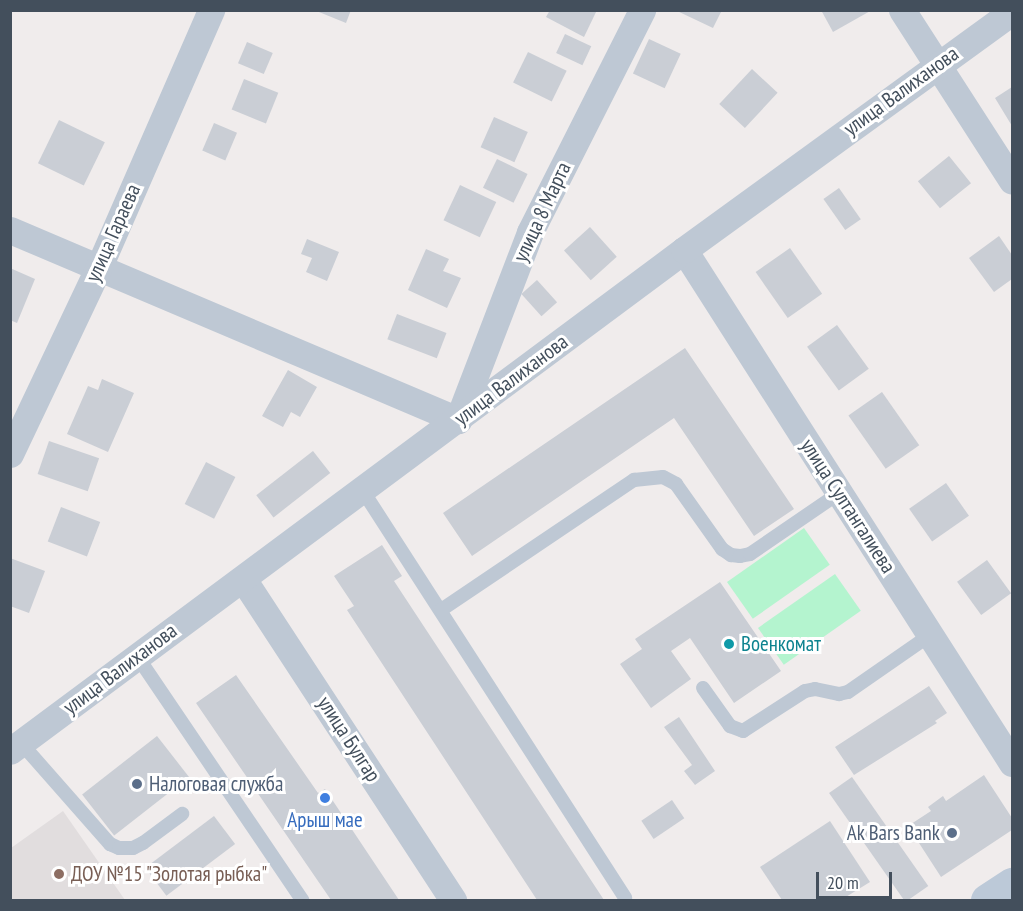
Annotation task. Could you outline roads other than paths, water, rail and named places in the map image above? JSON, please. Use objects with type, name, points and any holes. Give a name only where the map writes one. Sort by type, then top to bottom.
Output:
[{"type":"main road","points":[[987,900],[1012,884]]},
{"type":"street","name":"улица Гараева","points":[[10,454],[98,269],[211,10]]},
{"type":"street","name":"улица 8 Марта","points":[[458,420],[530,232],[642,10]]},
{"type":"street","points":[[902,10],[1012,181]]},
{"type":"street","name":"улица Валиханова","points":[[16,747],[684,250],[1012,12]]},
{"type":"street","points":[[10,230],[458,420]]},
{"type":"street","name":"улица Султангалиева","points":[[684,250],[1012,763]]},
{"type":"street","name":"улица Булгар","points":[[243,579],[453,900]]},
{"type":"lane","points":[[441,610],[634,480],[663,477],[676,484],[722,549],[730,555],[740,556],[750,554],[839,493]]},
{"type":"lane","points":[[363,490],[625,898]]},
{"type":"lane","points":[[704,688],[730,726],[743,732],[809,689],[839,694],[848,692],[930,635]]},
{"type":"lane","points":[[137,656],[302,900]]},
{"type":"lane","points":[[16,747],[110,844],[119,848],[133,848],[143,843],[182,814]]},
{"type":"place","name":"Военкомат","points":[[729,644]]},
{"type":"place","name":"Налоговая служба","points":[[137,784]]},
{"type":"place","name":"Арыш мае","points":[[325,798]]},
{"type":"place","name":"Ak Bars Bank","points":[[952,833]]},
{"type":"place","name":"ДОУ №15 \"Золотая рыбка\"","points":[[59,874]]}]
